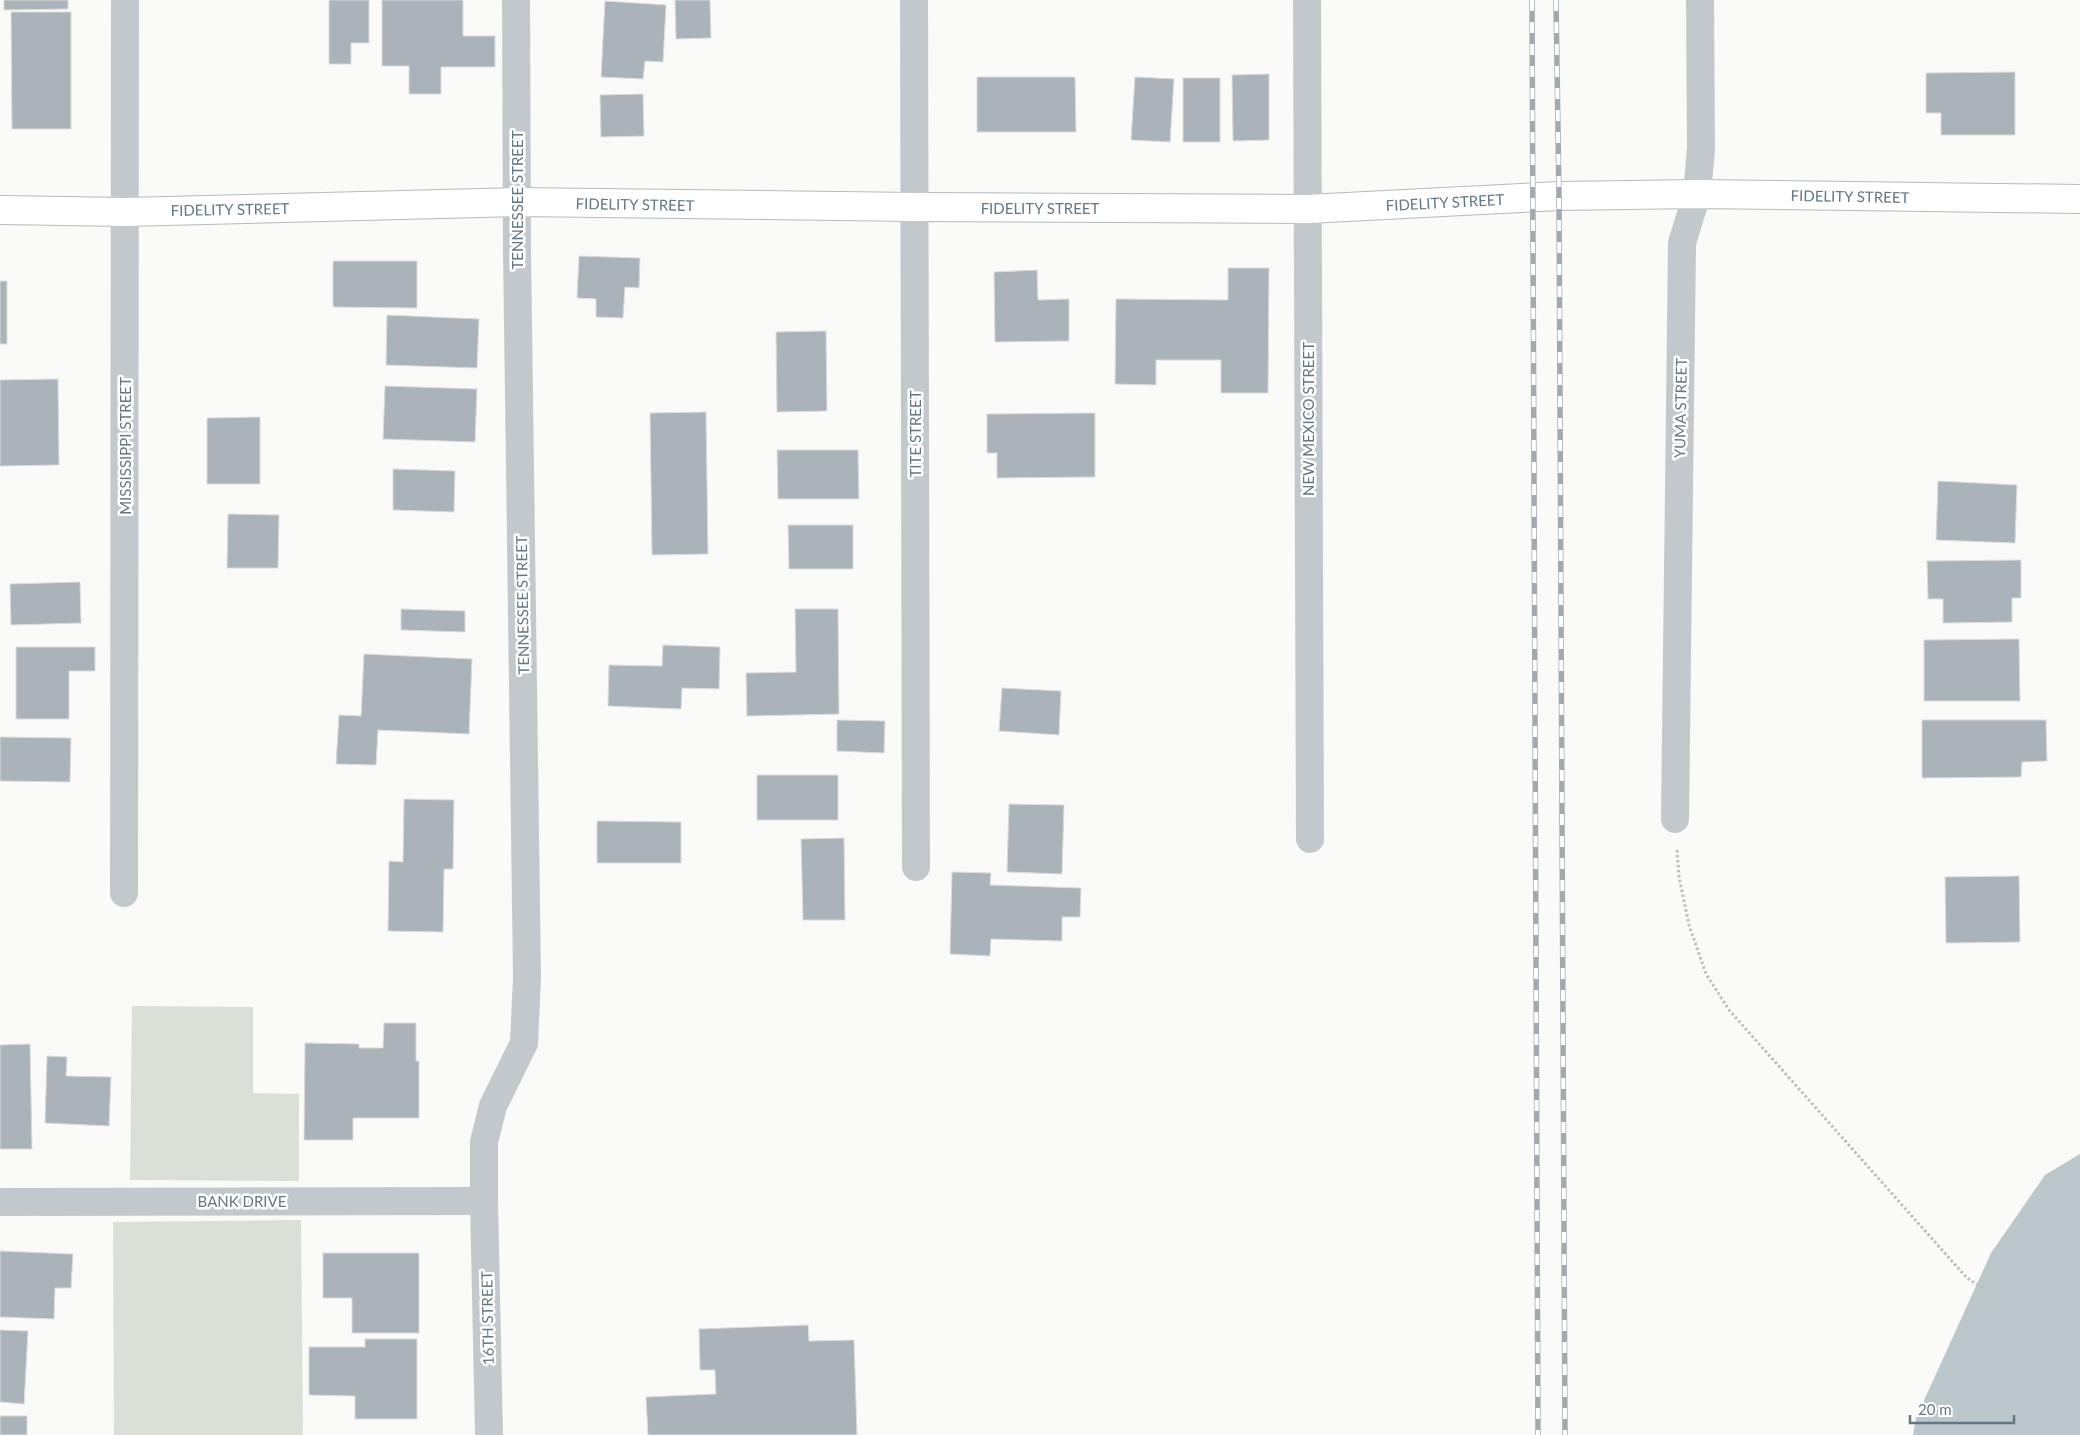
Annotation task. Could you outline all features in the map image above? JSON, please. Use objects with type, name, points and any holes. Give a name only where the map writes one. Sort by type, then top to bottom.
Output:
[{"type":"main road","name":"FIDELITY STREET","points":[[0,210],[126,212],[517,202],[1308,209],[1559,196],[1697,194],[2080,199]]},
{"type":"street","name":"MISSISSIPPI STREET","points":[[124,893],[125,0]]},
{"type":"street","name":"TENNESSEE STREET","points":[[484,1201],[484,1142],[493,1106],[524,1043],[527,978],[516,0]]},
{"type":"street","name":"TITE STREET","points":[[914,0],[916,868]]},
{"type":"street","name":"NEW MEXICO STREET","points":[[1307,0],[1310,839]]},
{"type":"street","name":"YUMA STREET","points":[[1675,819],[1682,243],[1697,194],[1701,149],[1700,0]]},
{"type":"street","name":"BANK DRIVE","points":[[0,1202],[484,1201]]},
{"type":"street","name":"16TH STREET","points":[[484,1201],[490,1435]]},
{"type":"path","points":[[1675,819],[1679,877],[1689,925],[1706,974],[1728,1010],[1966,1277],[2005,1304]]},
{"type":"shaded area","points":[[132,1006],[253,1007],[253,1093],[299,1094],[299,1181],[130,1180]]},
{"type":"shaded area","points":[[2080,1154],[2080,1435],[1913,1435],[1916,1418],[1991,1253],[2045,1175]]},
{"type":"shaded area","points":[[301,1220],[303,1435],[114,1435],[113,1222]]},
{"type":"building","points":[[4,0],[68,0],[68,9],[4,10]]},
{"type":"building","points":[[329,0],[369,0],[369,43],[351,43],[351,64],[329,64]]},
{"type":"building","points":[[382,0],[463,0],[463,36],[495,36],[495,67],[441,67],[441,94],[409,94],[409,66],[382,66]]},
{"type":"building","points":[[675,0],[710,0],[711,38],[676,39]]},
{"type":"building","points":[[605,1],[666,5],[663,62],[645,61],[643,79],[601,77]]},
{"type":"building","points":[[11,12],[71,12],[71,129],[12,129]]},
{"type":"building","points":[[2015,72],[2015,135],[1941,135],[1941,113],[1926,113],[1926,73]]},
{"type":"building","points":[[1269,74],[1269,140],[1233,141],[1232,75]]},
{"type":"building","points":[[977,77],[1075,77],[1076,132],[977,132]]},
{"type":"building","points":[[1135,77],[1174,79],[1170,142],[1131,140]]},
{"type":"building","points":[[1183,78],[1220,78],[1220,142],[1183,142]]},
{"type":"building","points":[[643,94],[644,136],[601,137],[600,95]]},
{"type":"building","points":[[579,256],[640,258],[639,288],[625,287],[623,318],[596,317],[596,299],[577,298]]},
{"type":"building","points":[[333,261],[417,261],[417,308],[333,307]]},
{"type":"building","points":[[1228,268],[1269,268],[1268,393],[1221,393],[1221,360],[1156,360],[1156,385],[1115,384],[1116,299],[1228,300]]},
{"type":"building","points":[[1037,270],[1038,300],[1069,299],[1069,341],[995,342],[994,272]]},
{"type":"building","points":[[0,281],[7,281],[7,344],[0,344]]},
{"type":"building","points":[[387,315],[479,319],[477,368],[386,365]]},
{"type":"building","points":[[826,331],[827,411],[777,412],[776,332]]},
{"type":"building","points":[[58,379],[59,465],[0,466],[0,380]]},
{"type":"building","points":[[385,386],[477,389],[475,442],[383,439]]},
{"type":"building","points":[[706,412],[708,554],[652,555],[650,413]]},
{"type":"building","points":[[1095,413],[1095,477],[997,478],[997,453],[987,453],[987,414]]},
{"type":"building","points":[[260,417],[260,484],[207,484],[207,418]]},
{"type":"building","points":[[777,450],[858,450],[859,499],[778,499]]},
{"type":"building","points":[[393,469],[455,471],[454,512],[393,510]]},
{"type":"building","points":[[1938,481],[2017,485],[2015,543],[1936,540]]},
{"type":"building","points":[[228,514],[279,515],[278,568],[227,568]]},
{"type":"building","points":[[788,525],[853,525],[853,569],[789,569]]},
{"type":"building","points":[[2021,560],[2021,598],[2012,598],[2012,622],[1943,623],[1943,599],[1928,599],[1927,561]]},
{"type":"building","points":[[80,582],[81,623],[11,625],[10,584]]},
{"type":"building","points":[[401,609],[465,611],[465,632],[401,630]]},
{"type":"building","points":[[795,609],[838,609],[839,714],[747,716],[746,673],[796,672]]},
{"type":"building","points":[[2019,639],[2020,701],[1924,701],[1924,640]]},
{"type":"building","points":[[663,645],[720,647],[719,689],[682,688],[681,709],[608,706],[609,665],[662,666]]},
{"type":"building","points":[[16,647],[95,647],[95,671],[69,671],[69,719],[16,719]]},
{"type":"building","points":[[364,654],[472,659],[469,734],[378,730],[376,765],[336,764],[339,715],[361,716]]},
{"type":"building","points":[[1002,688],[1061,691],[1059,735],[999,731]]},
{"type":"building","points":[[837,720],[885,721],[884,753],[837,751]]},
{"type":"building","points":[[1922,720],[2046,720],[2047,761],[2022,762],[2021,777],[1922,778]]},
{"type":"building","points":[[0,737],[71,738],[70,782],[0,781]]},
{"type":"building","points":[[757,775],[838,775],[838,820],[757,820]]},
{"type":"building","points":[[404,799],[454,800],[453,869],[444,869],[443,932],[388,931],[389,861],[403,862]]},
{"type":"building","points":[[1009,804],[1064,805],[1062,874],[1007,872]]},
{"type":"building","points":[[597,821],[681,822],[681,863],[597,863]]},
{"type":"building","points":[[844,838],[845,920],[803,920],[801,839]]},
{"type":"building","points":[[952,872],[991,873],[990,885],[1081,888],[1080,917],[1062,917],[1062,941],[991,939],[990,956],[950,954]]},
{"type":"building","points":[[2019,876],[2020,942],[1946,943],[1945,877]]},
{"type":"building","points":[[384,1023],[416,1023],[416,1061],[419,1061],[419,1118],[353,1118],[353,1140],[304,1140],[305,1043],[359,1044],[359,1048],[383,1048]]},
{"type":"building","points":[[30,1044],[32,1149],[0,1149],[0,1045]]},
{"type":"building","points":[[47,1056],[67,1057],[66,1076],[111,1077],[109,1126],[45,1123]]},
{"type":"building","points":[[0,1251],[73,1254],[71,1288],[55,1288],[54,1319],[0,1317]]},
{"type":"building","points":[[323,1253],[419,1253],[419,1333],[352,1333],[352,1298],[323,1298]]},
{"type":"building","points":[[808,1325],[809,1341],[854,1340],[857,1435],[648,1435],[646,1397],[716,1394],[715,1370],[700,1370],[699,1329]]},
{"type":"building","points":[[0,1330],[28,1331],[24,1404],[0,1402]]},
{"type":"building","points":[[365,1339],[417,1339],[417,1419],[355,1419],[355,1396],[309,1395],[309,1347],[365,1347]]},
{"type":"building","points":[[0,1416],[27,1416],[27,1435],[0,1435]]},
{"type":"railway","points":[[1532,0],[1538,1435]]},
{"type":"railway","points":[[1556,0],[1559,196],[1565,1435]]}]
